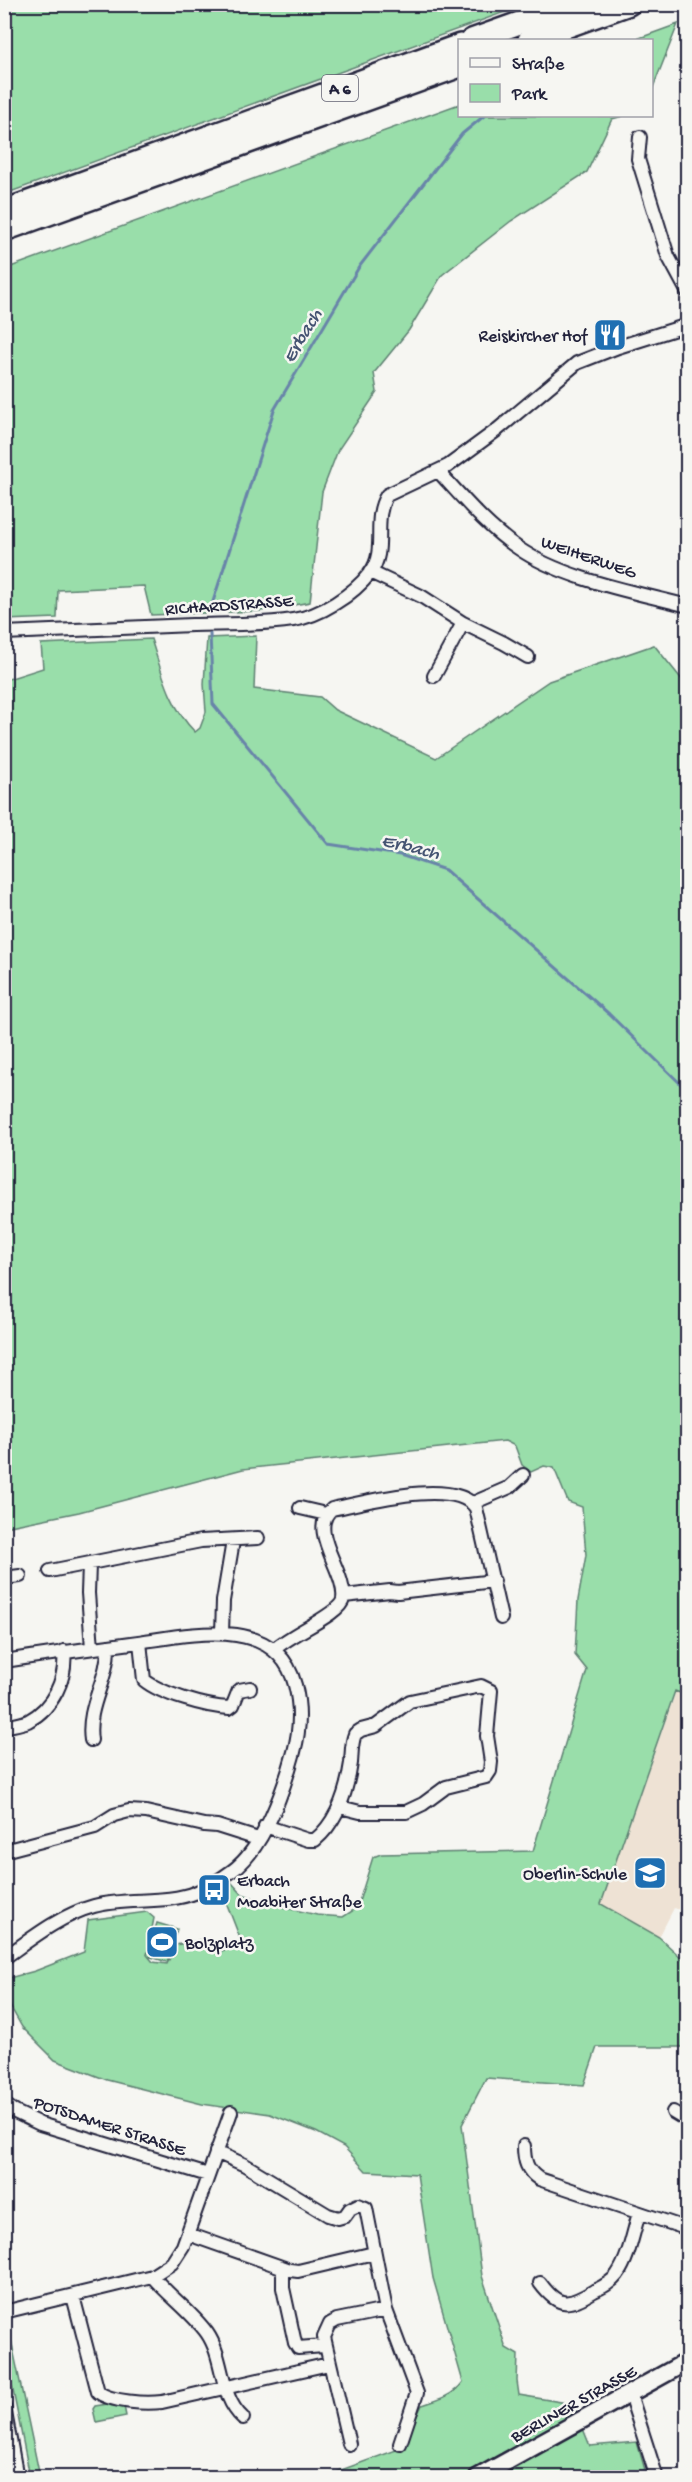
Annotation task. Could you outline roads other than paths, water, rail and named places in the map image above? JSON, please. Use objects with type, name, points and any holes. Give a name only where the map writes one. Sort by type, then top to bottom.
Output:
[{"type":"highway","points":[[475,39],[572,4]]},
{"type":"highway","points":[[532,39],[629,4]]},
{"type":"highway","name":"A 6","points":[[4,211],[458,45]]},
{"type":"highway","name":"A 6","points":[[4,230],[458,66]]},
{"type":"street","points":[[640,137],[638,159],[668,256],[687,293]]},
{"type":"street","name":"RICHARDSTRASSE","points":[[4,633],[293,620],[330,605],[352,591],[370,572],[379,555],[379,515],[387,495],[438,471],[498,430],[577,363],[618,346],[687,325]]},
{"type":"street","name":"WEIHERWEG","points":[[438,471],[497,532],[538,560],[601,582],[687,606]]},
{"type":"street","points":[[370,572],[421,596],[463,623],[528,657]]},
{"type":"street","points":[[434,676],[463,623]]},
{"type":"street","points":[[473,1503],[510,1487],[523,1475]]},
{"type":"street","points":[[274,1650],[290,1636],[333,1613],[339,1608],[344,1596],[337,1566],[325,1540],[323,1522],[326,1514],[332,1509],[414,1493],[443,1493],[467,1499],[473,1503],[494,1581],[501,1618]]},
{"type":"street","points":[[300,1508],[326,1514]]},
{"type":"street","points":[[50,1571],[201,1541],[258,1538]]},
{"type":"street","points":[[222,1633],[223,1601],[233,1541]]},
{"type":"street","points":[[89,1564],[88,1593],[92,1648]]},
{"type":"street","points":[[4,1578],[20,1576]]},
{"type":"street","points":[[344,1596],[494,1581]]},
{"type":"street","points":[[4,1661],[164,1637],[222,1633],[246,1636],[274,1650],[286,1664],[294,1679],[298,1696],[299,1730],[288,1773],[266,1826],[248,1856],[234,1870],[196,1893],[169,1898],[112,1902],[77,1912],[35,1936],[4,1958]]},
{"type":"street","points":[[140,1642],[144,1680],[159,1690],[197,1703],[229,1708],[233,1705],[239,1690],[250,1688]]},
{"type":"street","points":[[92,1740],[90,1718],[108,1662],[108,1646]]},
{"type":"street","points":[[4,1727],[26,1722],[48,1706],[56,1694],[63,1672],[64,1652]]},
{"type":"street","points":[[266,1826],[308,1840],[315,1840],[323,1833],[340,1807],[348,1780],[352,1741],[361,1730],[376,1726],[410,1701],[481,1686],[491,1691],[487,1736],[491,1762],[486,1778],[446,1787],[423,1804],[406,1812],[360,1812],[340,1807]]},
{"type":"street","points":[[4,1851],[94,1827],[114,1815],[129,1812],[147,1812],[204,1826],[218,1826],[258,1839]]},
{"type":"street","name":"POTSDAMER STRASSE","points":[[4,2104],[40,2124],[208,2175]]},
{"type":"street","points":[[4,2312],[152,2276],[172,2262],[188,2234],[231,2112]]},
{"type":"street","points":[[673,2112],[687,2121]]},
{"type":"street","points":[[524,2146],[526,2164],[531,2174],[539,2179],[687,2229]]},
{"type":"street","points":[[216,2151],[245,2165],[328,2215],[338,2218],[345,2216],[353,2206],[363,2206],[367,2211],[386,2310],[417,2393],[400,2444]]},
{"type":"street","points":[[540,2283],[555,2301],[565,2303],[576,2302],[611,2282],[622,2265],[639,2213]]},
{"type":"street","points":[[188,2234],[283,2269],[298,2271],[374,2253]]},
{"type":"street","points":[[283,2269],[282,2288],[295,2343],[298,2348],[303,2349],[324,2346]]},
{"type":"street","points":[[152,2276],[207,2334],[216,2350],[233,2407],[243,2418]]},
{"type":"street","points":[[73,2296],[98,2392],[104,2396],[152,2403],[329,2364]]},
{"type":"street","points":[[349,2444],[324,2346],[324,2337],[326,2330],[336,2320],[386,2310]]},
{"type":"street","name":"BERLINER STRASSE","points":[[477,2478],[687,2361]]},
{"type":"street","points":[[630,2394],[657,2478]]},
{"type":"street","points":[[4,2407],[16,2478]]},
{"type":"street","points":[[4,2470],[6,2478]]},
{"type":"waterway","name":"Erbach","points":[[211,608],[274,410],[359,267],[462,134],[483,117]]},
{"type":"waterway","name":"Erbach","points":[[210,634],[213,704],[328,844],[400,855],[445,870],[609,1014],[688,1091]]},
{"type":"place","name":"Reiskircher Hof","points":[[610,335]]},
{"type":"place","name":"Oberlin-Schule","points":[[650,1873]]},
{"type":"place","name":"Erbach Moabiter Straße","points":[[214,1890]]},
{"type":"place","name":"Bolzplatz","points":[[162,1942]]}]
